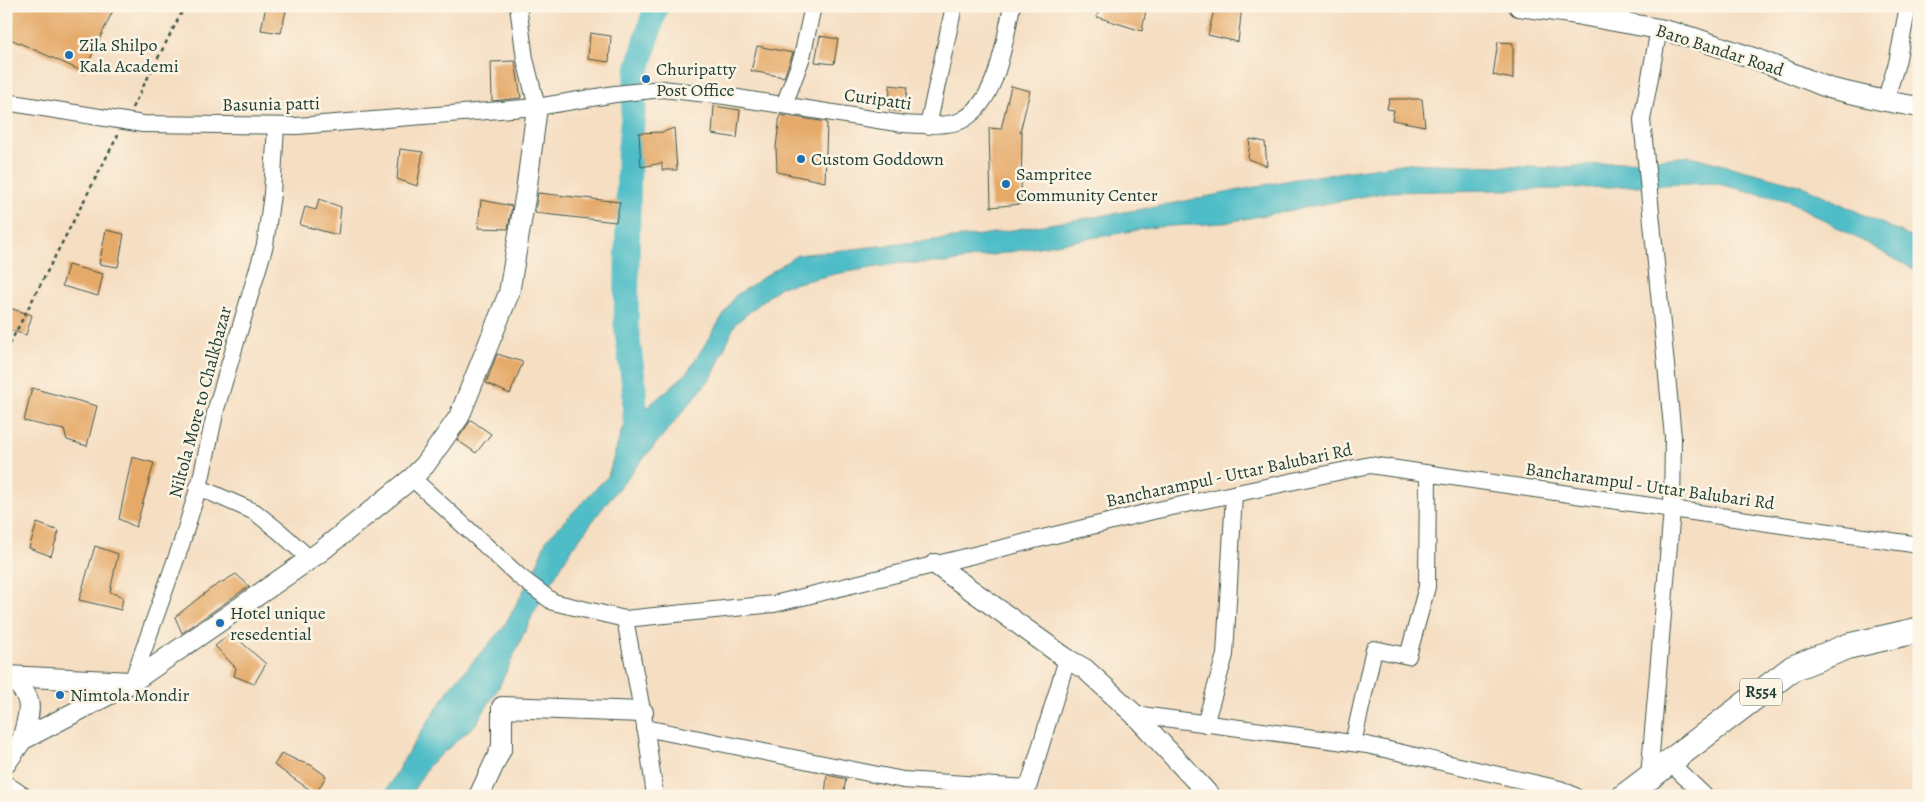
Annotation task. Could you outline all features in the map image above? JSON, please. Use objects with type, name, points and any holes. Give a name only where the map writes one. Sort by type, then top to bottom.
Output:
[{"type":"main road","name":"R554","points":[[1635,790],[1793,668],[1850,646],[1919,630]]},
{"type":"street","points":[[22,740],[132,682],[310,559],[412,478],[425,465],[459,417],[509,293],[526,192],[536,107],[525,59],[518,6]]},
{"type":"street","points":[[784,104],[802,57],[813,6]]},
{"type":"street","points":[[928,126],[954,6]]},
{"type":"street","name":"Curipatti","points":[[615,94],[662,89],[784,104],[903,124],[928,126],[963,120],[982,102],[995,78],[1012,6]]},
{"type":"street","name":"Baro Bandar Road","points":[[1519,6],[1659,29],[1694,38],[1759,60],[1828,88],[1885,102],[1919,107]]},
{"type":"street","points":[[1885,102],[1896,63],[1908,6]]},
{"type":"street","points":[[1635,790],[1672,510],[1673,437],[1642,120],[1659,29]]},
{"type":"street","name":"Basunia patti","points":[[6,102],[143,124],[296,126],[536,107],[615,94]]},
{"type":"street","name":"Niltola More to Chalkbazar","points":[[132,682],[178,554],[198,487],[216,409],[265,245],[272,194],[276,126]]},
{"type":"street","name":"Bancharampul - Uttar Balubari Rd","points":[[412,478],[520,577],[553,602],[625,619],[774,604],[1153,511],[1370,465],[1919,545]]},
{"type":"street","points":[[1353,743],[1374,649],[1408,656],[1427,587],[1428,474]]},
{"type":"street","points":[[198,487],[255,512],[310,559]]},
{"type":"street","points":[[1205,724],[1226,655],[1234,494]]},
{"type":"street","points":[[935,564],[1067,659],[1085,669],[1134,714],[1210,796]]},
{"type":"street","points":[[625,619],[644,720],[655,796]]},
{"type":"street","points":[[480,796],[502,747],[502,707],[644,720],[903,780],[1029,792],[1067,659]]},
{"type":"street","points":[[8,676],[132,682]]},
{"type":"street","points":[[6,763],[22,740],[29,713],[28,699],[20,686],[8,676]]},
{"type":"street","points":[[1134,714],[1353,743],[1560,789],[1575,796]]},
{"type":"street","points":[[1669,762],[1705,796]]},
{"type":"street","points":[[6,784],[24,796]]},
{"type":"path","points":[[130,112],[185,6]]},
{"type":"path","points":[[6,351],[121,130]]},
{"type":"water","points":[[1690,156],[1803,186],[1919,241],[1919,272],[1789,201],[1714,183],[1554,189],[1387,192],[1223,223],[1156,227],[945,263],[901,263],[835,274],[780,287],[735,324],[712,377],[612,496],[570,551],[533,614],[499,687],[476,724],[429,765],[410,796],[383,796],[407,754],[452,685],[503,628],[535,570],[546,540],[608,476],[622,429],[687,373],[735,296],[797,255],[981,235],[1155,207],[1295,179],[1408,163],[1555,168]]},
{"type":"building","name":"Zila Shilpo Kala Academi","points":[[6,6],[115,6],[84,72],[6,37]]},
{"type":"building","points":[[266,6],[287,6],[281,33],[261,30]]},
{"type":"building","points":[[1099,6],[1131,6],[1146,10],[1142,31],[1097,17]]},
{"type":"building","points":[[1215,6],[1242,6],[1238,42],[1208,35]]},
{"type":"building","points":[[590,33],[611,36],[609,62],[588,59]]},
{"type":"building","points":[[820,36],[838,39],[834,64],[815,62]]},
{"type":"building","points":[[1498,42],[1513,43],[1513,79],[1493,75]]},
{"type":"building","points":[[757,46],[793,53],[784,77],[751,71]]},
{"type":"building","points":[[515,61],[521,98],[492,101],[491,62]]},
{"type":"building","points":[[890,85],[907,87],[905,112],[889,110]]},
{"type":"building","name":"Sampritee Community Center","points":[[1011,86],[1030,91],[1020,132],[1022,132],[1021,204],[991,207],[989,128],[1001,129]]},
{"type":"building","points":[[1389,99],[1422,99],[1425,126],[1392,120],[1394,110],[1387,109]]},
{"type":"building","points":[[714,106],[740,110],[737,138],[712,134]]},
{"type":"building","name":"Custom Goddown","points":[[780,115],[827,122],[825,182],[777,172],[776,147]]},
{"type":"building","points":[[674,128],[677,170],[662,170],[662,163],[641,167],[639,133],[663,132]]},
{"type":"building","points":[[1250,139],[1265,142],[1267,166],[1248,159]]},
{"type":"building","points":[[400,149],[423,152],[417,186],[397,179]]},
{"type":"building","points":[[538,193],[620,202],[616,222],[535,213]]},
{"type":"building","points":[[319,199],[341,207],[338,235],[300,225],[305,207],[316,210]]},
{"type":"building","points":[[481,200],[512,206],[508,229],[478,228]]},
{"type":"building","points":[[106,230],[124,234],[118,267],[99,264]]},
{"type":"building","points":[[68,265],[103,274],[98,296],[62,286]]},
{"type":"building","points":[[6,307],[32,315],[26,335],[6,329]]},
{"type":"building","points":[[497,354],[523,362],[510,394],[486,383]]},
{"type":"building","points":[[32,388],[97,406],[87,446],[67,440],[64,430],[24,421]]},
{"type":"building","points":[[471,420],[491,434],[476,453],[457,440]]},
{"type":"building","points":[[132,457],[154,463],[136,527],[119,519]]},
{"type":"building","points":[[37,523],[59,531],[51,556],[29,548]]},
{"type":"building","points":[[95,546],[118,554],[110,592],[123,597],[121,610],[79,600]]},
{"type":"building","points":[[236,574],[249,586],[182,633],[175,617],[210,589]]},
{"type":"building","points":[[231,633],[266,664],[254,684],[234,676],[236,668],[215,646]]},
{"type":"building","points":[[282,753],[311,765],[326,776],[316,794],[274,765]]},
{"type":"building","points":[[827,775],[846,779],[843,796],[825,796]]},
{"type":"waterway","points":[[635,418],[634,386],[626,325],[629,156],[637,73],[656,6]]},
{"type":"place","name":"Zila Shilpo Kala Academi","points":[[69,55]]},
{"type":"place","name":"Churipatty Post Office","points":[[646,79]]},
{"type":"place","name":"Custom Goddown","points":[[801,159]]},
{"type":"place","name":"Sampritee Community Center","points":[[1006,184]]},
{"type":"place","name":"Hotel unique resedential","points":[[220,623]]},
{"type":"place","name":"Nimtola Mondir","points":[[60,695]]}]
